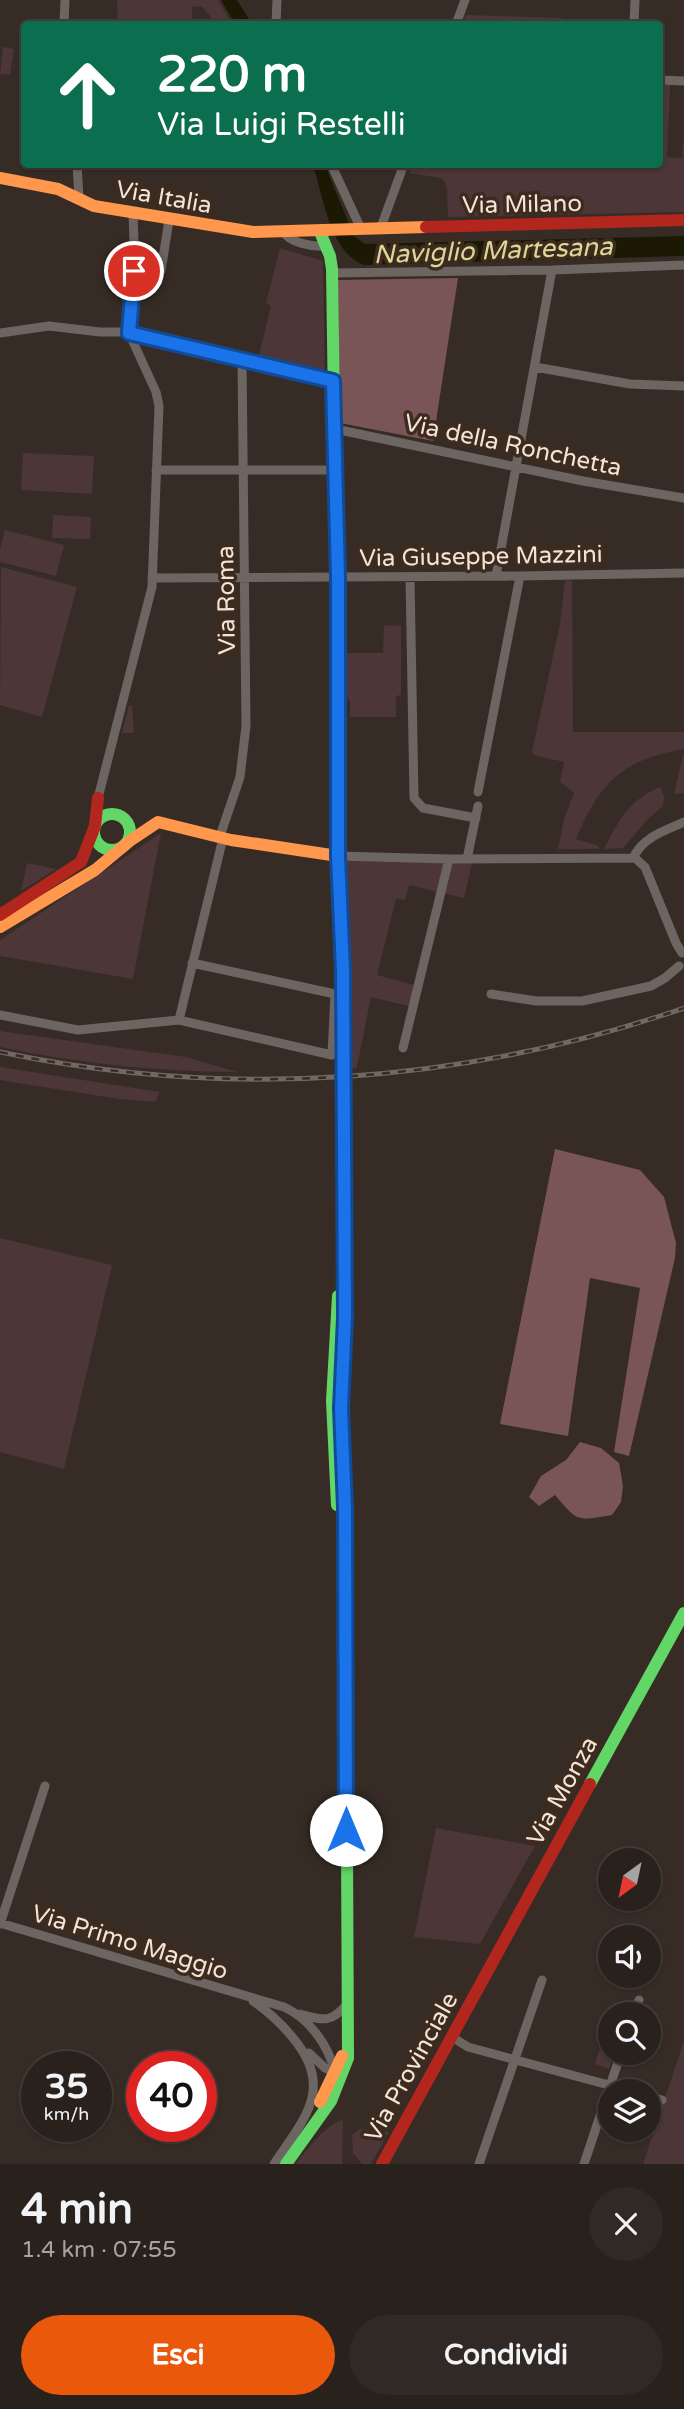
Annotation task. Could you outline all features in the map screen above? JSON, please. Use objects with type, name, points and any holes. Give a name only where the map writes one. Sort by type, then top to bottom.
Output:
[{"type":"street","points":[[64,21],[65,0]]},
{"type":"street","points":[[276,21],[277,0]]},
{"type":"street","points":[[457,21],[465,0]]},
{"type":"street","points":[[634,21],[635,0]]},
{"type":"street","points":[[663,80],[684,81]]},
{"type":"street","points":[[77,168],[79,198]]},
{"type":"street","points":[[333,168],[356,229]]},
{"type":"street","points":[[381,227],[403,168]]},
{"type":"street","name":"Via Italia","points":[[0,178],[54,188],[91,205],[244,232],[356,229]]},
{"type":"street","points":[[0,915],[74,868],[82,860],[95,826],[99,819],[113,814],[122,817],[130,830],[129,838],[125,845],[114,850],[103,847],[96,839],[95,826],[98,798],[150,597],[152,578],[158,398],[129,333],[135,269],[133,214]]},
{"type":"street","points":[[161,271],[169,220]]},
{"type":"street","name":"Via Milano","points":[[356,229],[684,220]]},
{"type":"street","name":"Via Italia","points":[[283,231],[292,239],[326,246]]},
{"type":"street","points":[[276,2164],[340,2069],[346,2045],[345,1508],[341,1408],[345,1318],[342,943],[338,856],[338,577],[332,273],[325,231]]},
{"type":"street","points":[[332,273],[684,265]]},
{"type":"street","points":[[496,576],[552,270]]},
{"type":"street","points":[[0,333],[49,326],[129,333],[333,381]]},
{"type":"street","name":"Via Roma","points":[[179,1020],[222,837],[237,788],[245,734],[242,359]]},
{"type":"street","points":[[536,367],[631,384],[684,386]]},
{"type":"street","name":"Via della Ronchetta","points":[[335,429],[516,467],[684,498]]},
{"type":"street","points":[[156,470],[335,470]]},
{"type":"street","name":"Via Giuseppe Mazzini","points":[[152,578],[684,573]]},
{"type":"street","points":[[478,792],[520,576]]},
{"type":"street","points":[[410,577],[414,798],[423,808],[475,818]]},
{"type":"street","points":[[467,859],[478,806]]},
{"type":"street","points":[[0,927],[110,859],[156,822],[222,837],[338,856],[449,859],[633,858],[645,866],[676,943],[683,953],[677,958],[681,968],[651,986],[582,1001],[536,1001],[491,994]]},
{"type":"street","points":[[633,858],[645,841],[684,822]]},
{"type":"street","points":[[403,1048],[449,859]]},
{"type":"street","points":[[0,1015],[78,1030],[179,1020],[332,1055],[335,994],[192,964]]},
{"type":"street","name":"Via Monza","points":[[478,1990],[684,1613]]},
{"type":"street","points":[[0,1923],[46,1786]]},
{"type":"street","name":"Via Primo Maggio","points":[[0,1923],[272,2003],[320,2020],[334,2017],[347,2004]]},
{"type":"street","points":[[480,2164],[542,1980]]},
{"type":"street","name":"Via Provinciale","points":[[382,2164],[478,1990]]},
{"type":"street","name":"Via Primo Maggio","points":[[249,1998],[280,2022],[303,2049],[326,2068],[340,2069]]},
{"type":"street","name":"Via Primo Maggio","points":[[296,2013],[313,2029],[340,2069]]},
{"type":"street","points":[[452,2036],[468,2047],[598,2082]]},
{"type":"street","name":"Via Primo Maggio","points":[[276,2164],[312,2099],[314,2074],[303,2049]]},
{"type":"street","points":[[286,2164],[317,2122],[343,2079],[340,2069]]},
{"type":"street","points":[[584,2164],[598,2121]]},
{"type":"shaded area","points":[[117,0],[218,0],[230,21],[214,21],[202,6],[192,7],[192,21],[118,21]]},
{"type":"shaded area","points":[[466,15],[562,18],[562,21],[464,21]]},
{"type":"shaded area","points":[[3,47],[14,49],[10,75],[0,74]]},
{"type":"shaded area","points":[[663,85],[670,85],[667,157],[682,158],[684,133],[684,212],[448,217],[447,187],[442,178],[409,173],[411,168],[663,168]]},
{"type":"shaded area","points":[[280,248],[323,261],[325,371],[259,355],[271,306],[266,303]]},
{"type":"shaded area","points":[[458,278],[433,441],[340,423],[338,280]]},
{"type":"shaded area","points":[[23,453],[94,456],[92,494],[21,490]]},
{"type":"shaded area","points":[[53,515],[91,517],[90,539],[52,538]]},
{"type":"shaded area","points":[[5,530],[64,545],[56,576],[0,562]]},
{"type":"shaded area","points":[[1,567],[77,587],[42,717],[0,705]]},
{"type":"shaded area","points":[[565,580],[572,581],[573,732],[684,732],[684,749],[629,767],[604,788],[576,839],[599,846],[599,849],[558,849],[564,819],[574,793],[560,782],[564,762],[534,755],[532,752],[560,624]]},
{"type":"shaded area","points":[[384,625],[402,626],[401,695],[396,696],[396,717],[350,717],[350,702],[344,691],[344,653],[383,653]]},
{"type":"shaded area","points":[[129,705],[132,706],[134,733],[122,733]]},
{"type":"shaded area","points":[[684,751],[684,793],[674,794]]},
{"type":"shaded area","points":[[660,787],[664,796],[663,806],[623,848],[604,849],[626,812],[641,798]]},
{"type":"shaded area","points":[[161,833],[133,979],[0,956],[0,940]]},
{"type":"shaded area","points":[[340,856],[473,859],[464,898],[409,885],[405,900],[396,899],[377,975],[418,986],[412,1007],[371,997],[357,1067],[348,1070]]},
{"type":"shaded area","points":[[27,863],[56,869],[21,891]]},
{"type":"shaded area","points":[[0,1031],[186,1057],[237,1072],[147,1068],[29,1053],[0,1047]]},
{"type":"shaded area","points":[[0,1067],[160,1092],[155,1102],[119,1099],[0,1080]]},
{"type":"shaded area","points":[[555,1149],[640,1170],[664,1197],[676,1243],[675,1258],[629,1456],[614,1452],[640,1288],[590,1278],[568,1436],[500,1424]]},
{"type":"shaded area","points":[[0,1238],[112,1265],[64,1469],[0,1452]]},
{"type":"shaded area","points":[[580,1442],[601,1448],[619,1463],[623,1486],[621,1502],[612,1515],[579,1517],[555,1495],[539,1506],[529,1497],[541,1476],[566,1460]]},
{"type":"shaded area","points":[[436,1828],[535,1846],[480,1944],[414,1937]]},
{"type":"shaded area","points":[[684,2041],[684,2164],[643,2164],[650,2142],[661,2142],[661,2110]]},
{"type":"shaded area","points":[[598,2054],[598,2065],[610,2065],[609,2069],[595,2064]]},
{"type":"shaded area","points":[[343,2120],[342,2164],[295,2164],[330,2126]]},
{"type":"shaded area","points":[[359,2129],[389,2132],[371,2164],[362,2164],[353,2153],[352,2135]]},
{"type":"water","points":[[221,0],[237,0],[250,21],[233,21]]},
{"type":"water","name":"Naviglio Martesana","points":[[314,168],[326,168],[354,236],[365,244],[684,236],[684,256],[364,265],[352,259],[343,249],[325,207]]},
{"type":"railway","points":[[0,1052],[86,1067],[172,1076],[259,1079],[345,1076],[431,1068],[516,1054],[601,1034],[684,1008]]},
{"type":"traffic: fast","points":[[320,232],[330,256],[332,269],[338,686]]},
{"type":"traffic: fast","points":[[112,814],[125,819],[130,832],[125,845],[112,850],[99,845],[94,832],[99,819],[112,814]]},
{"type":"traffic: fast","points":[[337,1505],[332,1401],[338,1296]]},
{"type":"traffic: fast","points":[[590,1784],[684,1613]]},
{"type":"traffic: fast","points":[[286,2164],[331,2101],[348,2058],[346,1633]]},
{"type":"traffic: slow","points":[[0,178],[58,189],[94,206],[253,232],[426,227]]},
{"type":"traffic: slow","points":[[0,927],[95,870],[158,822],[231,840],[338,856]]},
{"type":"traffic: slow","points":[[342,1093],[345,1318],[341,1408],[346,1633]]},
{"type":"traffic: slow","points":[[320,2102],[342,2056]]},
{"type":"traffic: jam","points":[[426,227],[684,220]]},
{"type":"traffic: jam","points":[[338,686],[342,1070]]},
{"type":"traffic: jam","points":[[0,915],[81,862],[95,826],[98,798]]},
{"type":"traffic: jam","points":[[342,1070],[342,1093]]},
{"type":"traffic: jam","points":[[382,2164],[590,1784]]},
{"type":"route","points":[[134,271],[129,333],[333,381],[338,577],[338,856],[343,970],[345,1318],[341,1408],[345,1508],[346,1830]]}]
